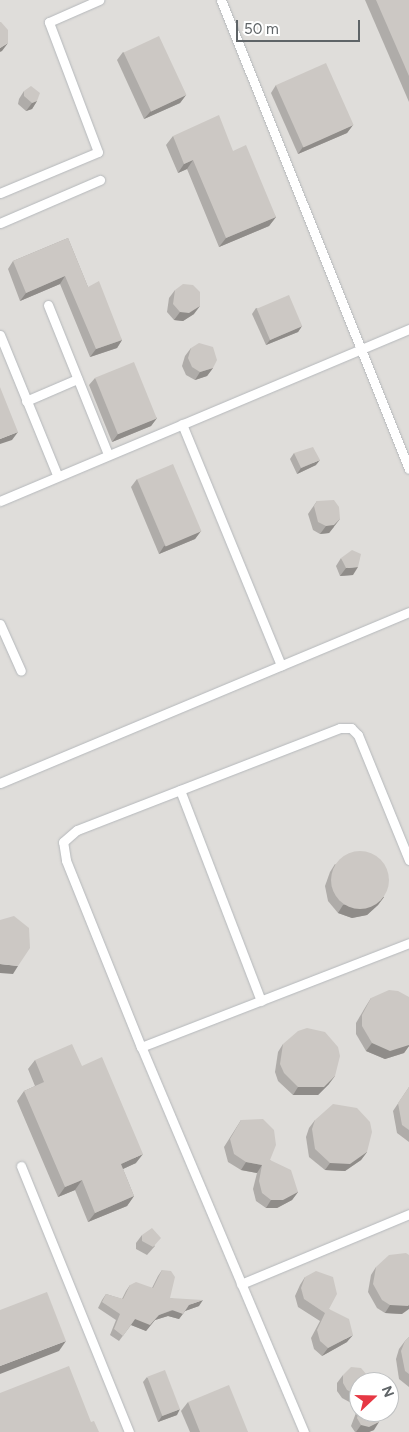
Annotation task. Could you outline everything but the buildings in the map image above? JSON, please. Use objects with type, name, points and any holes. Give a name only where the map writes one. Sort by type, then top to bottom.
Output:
[{"type":"lane","points":[[0,193],[98,152],[49,22],[99,0]]},
{"type":"lane","points":[[221,0],[409,469]]},
{"type":"lane","points":[[0,223],[100,180]]},
{"type":"lane","points":[[48,305],[108,454]]},
{"type":"lane","points":[[0,501],[57,475],[409,328]]},
{"type":"lane","points":[[0,335],[57,475]]},
{"type":"lane","points":[[26,401],[77,379]]},
{"type":"lane","points":[[182,424],[281,665]]},
{"type":"lane","points":[[0,783],[409,612]]},
{"type":"lane","points":[[0,624],[22,672]]},
{"type":"lane","points":[[304,1432],[141,1047],[66,860],[63,842],[77,830],[340,728],[351,728],[358,735],[409,860]]},
{"type":"lane","points":[[180,790],[262,1001]]},
{"type":"lane","points":[[141,1047],[409,943]]},
{"type":"lane","points":[[21,1166],[129,1432]]},
{"type":"lane","points":[[241,1284],[409,1214]]},
{"type":"shaded area","points":[[0,0],[409,0],[409,1432],[0,1432]]}]
